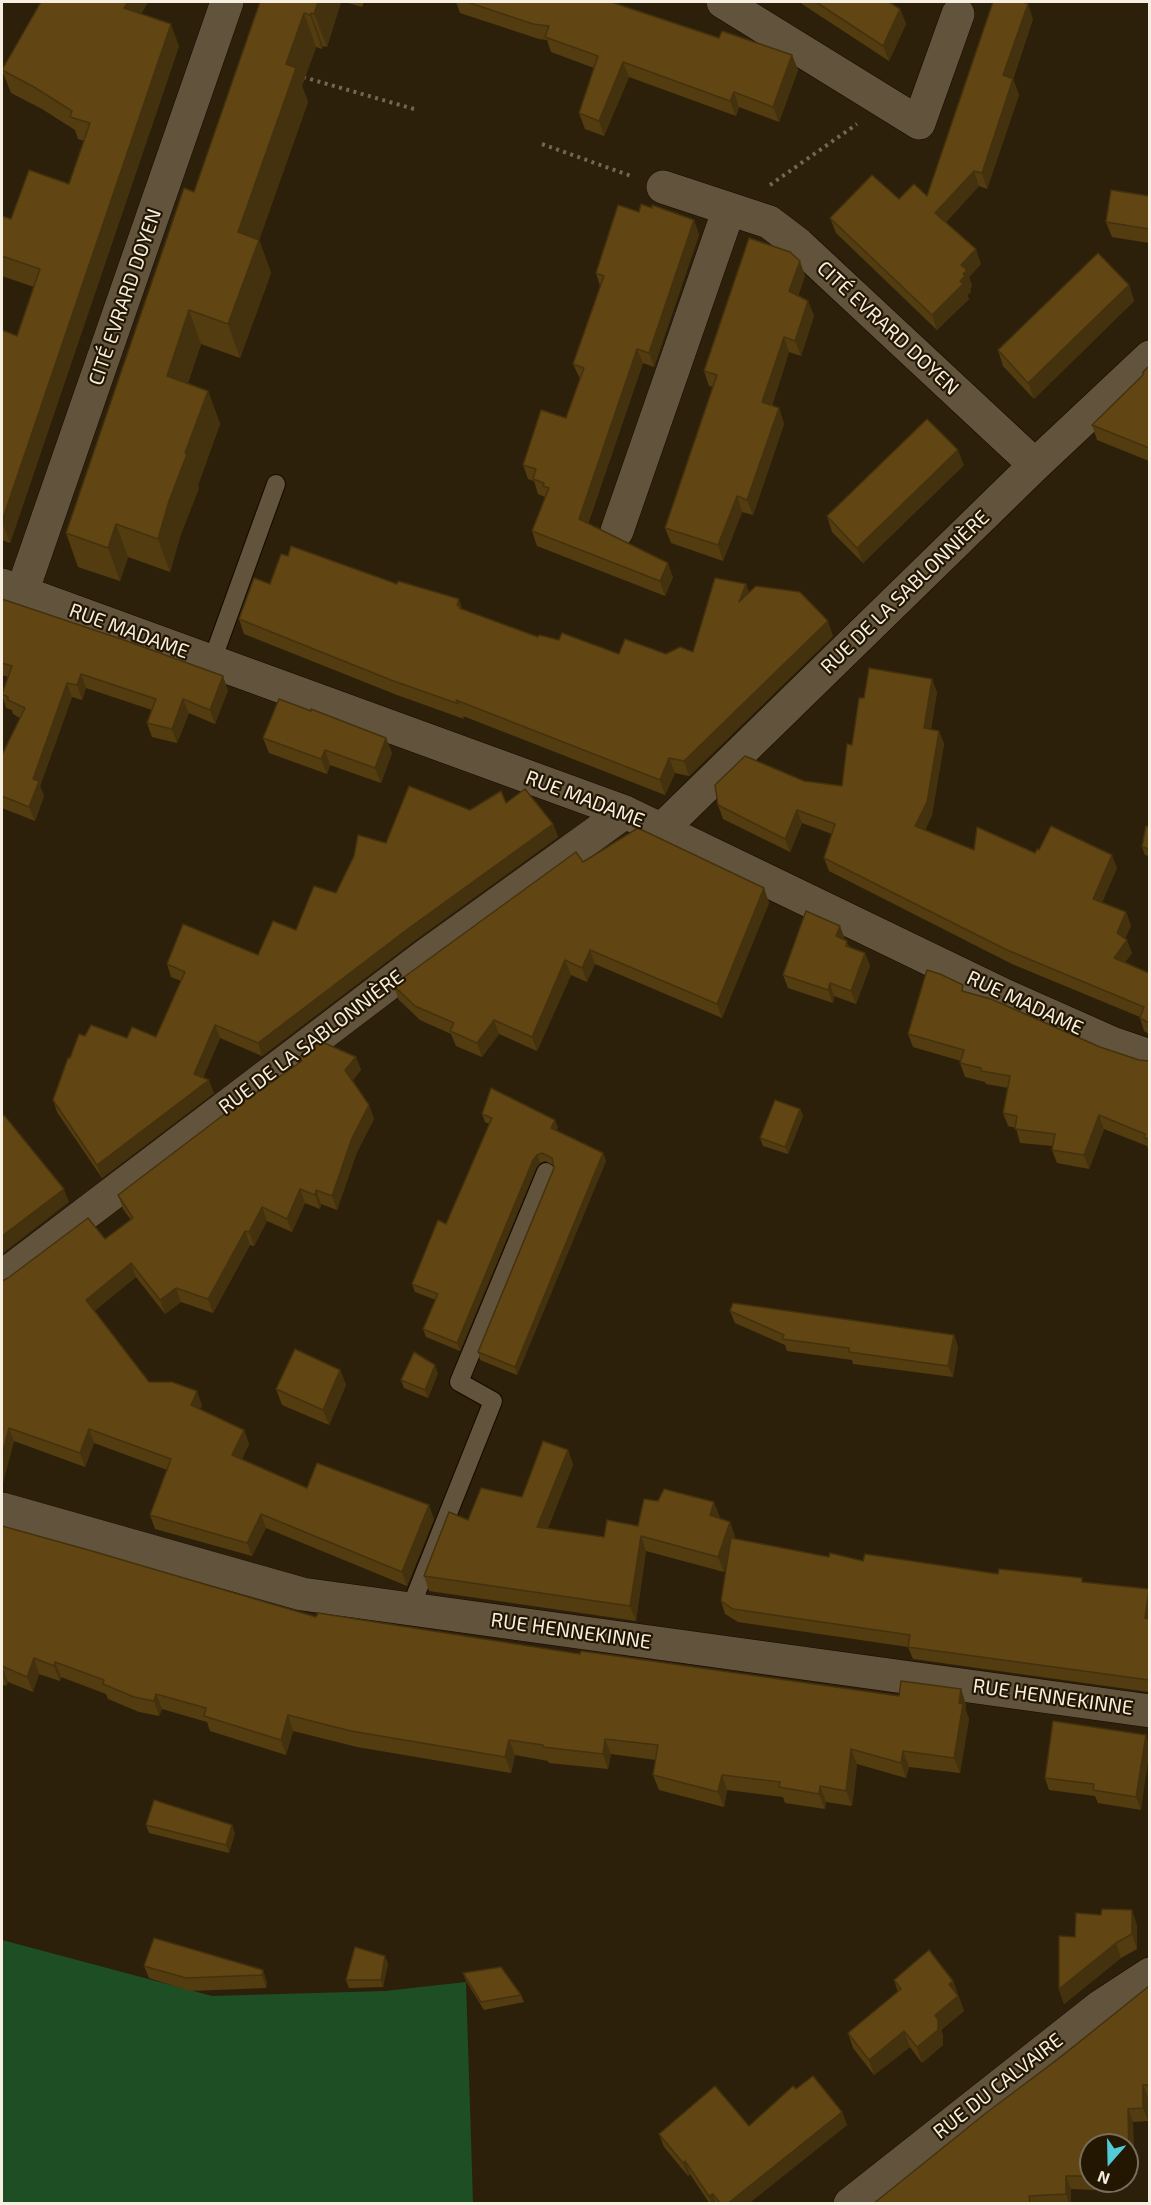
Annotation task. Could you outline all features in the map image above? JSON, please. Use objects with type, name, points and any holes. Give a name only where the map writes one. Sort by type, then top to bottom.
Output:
[{"type":"street","name":"CITÉ EVRARD DOYEN","points":[[12,588],[227,2]]},
{"type":"street","points":[[723,2],[919,123],[958,14]]},
{"type":"street","name":"CITÉ EVRARD DOYEN","points":[[663,187],[769,222],[798,244],[1035,465]]},
{"type":"street","points":[[617,531],[729,209]]},
{"type":"street","name":"RUE DE LA SABLONNIÈRE","points":[[662,829],[1149,357]]},
{"type":"street","name":"RUE MADAME","points":[[12,588],[625,812],[1004,995],[1112,1043],[1149,1056]]},
{"type":"street","name":"RUE DE LA SABLONNIÈRE","points":[[2,1278],[426,956],[625,812]]},
{"type":"street","name":"RUE HENNEKINNE","points":[[2,1509],[302,1594],[1149,1711]]},
{"type":"street","name":"RUE DU CALVAIRE","points":[[850,2204],[1101,2006],[1149,1974]]},
{"type":"lane","points":[[212,661],[276,484]]},
{"type":"lane","points":[[410,1609],[493,1401],[459,1382],[546,1172]]},
{"type":"path","points":[[299,76],[414,109]]},
{"type":"path","points":[[729,209],[770,185],[887,103]]},
{"type":"path","points":[[542,144],[663,187]]},
{"type":"green space","points":[[2,1940],[212,1996],[385,1991],[466,1982],[473,2203],[2,2203]]},
{"type":"building","points":[[41,2],[128,2],[124,8],[171,24],[2,521],[2,330],[17,336],[40,269],[2,256],[2,216],[11,219],[29,170],[69,184],[90,123],[70,117],[72,111],[2,70]]},
{"type":"building","points":[[260,2],[318,2],[314,14],[304,13],[286,64],[296,68],[238,232],[259,240],[228,324],[189,310],[167,376],[208,391],[185,453],[187,454],[169,501],[158,539],[116,524],[108,548],[66,533],[184,188],[194,192]]},
{"type":"building","points":[[467,2],[611,2],[719,38],[722,31],[792,55],[773,107],[734,92],[730,101],[623,62],[599,121],[579,113],[598,56],[545,37],[549,26],[533,24]]},
{"type":"building","points":[[816,2],[889,2],[900,9],[883,46]]},
{"type":"building","points":[[993,2],[1028,4],[1003,75],[1013,79],[982,173],[974,171],[935,213],[976,249],[961,265],[967,270],[960,281],[963,284],[932,315],[830,218],[872,175],[899,199],[914,184],[927,196]]},
{"type":"building","points":[[1111,190],[1149,196],[1149,229],[1106,222]]},
{"type":"building","points":[[641,204],[652,208],[652,205],[694,220],[649,353],[637,349],[579,519],[668,563],[660,581],[532,531],[549,488],[543,486],[544,483],[533,479],[536,469],[523,465],[541,410],[566,418],[584,368],[573,364],[604,276],[596,273],[618,205],[639,212]]},
{"type":"building","points":[[749,238],[790,252],[800,261],[789,291],[808,301],[795,341],[784,337],[762,402],[779,408],[747,500],[737,496],[718,545],[665,528],[717,375],[704,371]]},
{"type":"building","points":[[1098,253],[1129,285],[1028,383],[998,350]]},
{"type":"building","points":[[1149,366],[1149,448],[1092,425],[1143,375]]},
{"type":"building","points":[[927,419],[958,450],[857,548],[827,516]]},
{"type":"building","points":[[291,546],[397,584],[398,581],[459,599],[457,605],[460,606],[459,608],[538,637],[539,635],[559,640],[562,633],[619,654],[625,639],[666,654],[680,647],[693,652],[715,578],[746,584],[739,602],[756,586],[800,592],[828,621],[684,761],[669,758],[660,780],[456,700],[459,704],[391,680],[239,619],[254,578],[270,584],[281,554],[288,556]]},
{"type":"building","points":[[2,599],[223,676],[210,710],[183,699],[172,729],[147,723],[156,699],[81,674],[77,685],[67,683],[33,779],[39,781],[29,807],[2,796],[2,755],[25,708],[8,700],[8,697],[2,694],[12,666],[2,663]]},
{"type":"building","points":[[869,668],[932,679],[924,728],[939,731],[927,802],[915,826],[974,850],[977,827],[1035,853],[1037,849],[1039,850],[1051,826],[1112,855],[1093,899],[1126,912],[1117,933],[1127,940],[1114,958],[1149,973],[1149,1023],[1140,1018],[1144,1007],[1007,950],[824,858],[835,824],[797,810],[785,839],[718,805],[715,785],[745,756],[804,781],[842,786],[847,744],[852,745],[859,698],[864,698]]},
{"type":"building","points":[[279,699],[386,738],[375,768],[325,750],[321,759],[263,738]]},
{"type":"building","points":[[409,786],[470,810],[501,791],[506,803],[525,789],[553,824],[409,928],[258,1043],[215,1025],[194,1074],[209,1080],[97,1165],[53,1100],[79,1034],[85,1036],[91,1025],[127,1038],[132,1027],[156,1037],[185,972],[167,964],[183,924],[258,955],[273,921],[296,930],[314,886],[336,893],[354,856],[358,835],[386,843]]},
{"type":"building","points":[[1146,826],[1149,827],[1149,849],[1142,847]]},
{"type":"building","points":[[638,828],[764,888],[717,1004],[590,950],[582,968],[565,960],[532,1037],[494,1020],[477,1043],[450,1031],[454,1023],[415,1006],[393,985],[576,852],[583,862]]},
{"type":"building","points":[[806,911],[840,926],[836,936],[847,941],[846,946],[865,953],[851,991],[830,983],[828,990],[783,975]]},
{"type":"building","points":[[927,970],[963,985],[962,991],[991,999],[1100,1047],[1149,1061],[1149,1139],[1144,1138],[1145,1134],[1099,1115],[1084,1155],[1052,1150],[1055,1134],[1015,1129],[1017,1116],[1003,1113],[1010,1076],[981,1071],[981,1068],[960,1063],[964,1050],[908,1034]]},
{"type":"building","points":[[320,1041],[356,1057],[345,1070],[369,1105],[352,1138],[332,1196],[316,1190],[315,1195],[300,1189],[287,1219],[262,1207],[249,1232],[245,1231],[208,1299],[176,1288],[160,1300],[131,1263],[86,1300],[149,1382],[172,1382],[197,1391],[191,1405],[244,1430],[232,1455],[307,1488],[317,1463],[429,1505],[402,1572],[261,1514],[247,1543],[150,1515],[171,1459],[89,1429],[80,1453],[9,1428],[2,1455],[2,1281],[88,1218],[105,1239],[133,1218],[118,1195],[251,1094],[253,1095],[302,1061],[297,1059]]},
{"type":"building","points":[[491,1088],[555,1120],[551,1128],[603,1153],[515,1367],[478,1352],[554,1168],[552,1158],[542,1153],[533,1160],[457,1343],[423,1329],[438,1294],[412,1284],[438,1220],[446,1224],[492,1118],[482,1114]]},
{"type":"building","points":[[775,1100],[800,1109],[785,1147],[760,1138]]},
{"type":"building","points":[[4,1115],[64,1189],[2,1236],[2,1117]]},
{"type":"building","points":[[733,1303],[954,1335],[948,1366],[849,1352],[849,1348],[782,1339],[784,1335],[730,1311]]},
{"type":"building","points":[[295,1349],[340,1370],[323,1410],[276,1389]]},
{"type":"building","points":[[414,1352],[435,1365],[425,1390],[401,1380]]},
{"type":"building","points":[[543,1441],[568,1450],[537,1527],[604,1537],[607,1520],[638,1526],[644,1499],[658,1501],[664,1489],[714,1502],[710,1515],[730,1522],[718,1557],[641,1536],[630,1606],[424,1576],[449,1512],[468,1520],[481,1488],[522,1497]]},
{"type":"building","points":[[2,1526],[316,1617],[318,1613],[580,1654],[581,1651],[899,1696],[901,1681],[961,1689],[959,1703],[963,1704],[954,1758],[903,1751],[901,1763],[851,1749],[846,1791],[820,1786],[819,1794],[779,1787],[780,1782],[722,1775],[718,1792],[653,1775],[658,1745],[605,1739],[603,1754],[543,1747],[543,1745],[509,1740],[505,1757],[351,1731],[288,1715],[281,1740],[204,1716],[206,1708],[156,1694],[154,1701],[134,1697],[103,1684],[104,1680],[55,1662],[54,1666],[34,1658],[27,1677],[2,1666]]},
{"type":"building","points":[[731,1538],[829,1557],[830,1553],[863,1561],[865,1554],[998,1574],[999,1569],[1082,1578],[1082,1582],[1149,1589],[1145,1618],[1149,1619],[1149,1680],[908,1647],[910,1635],[733,1609],[721,1601]]},
{"type":"building","points":[[1053,1721],[1146,1735],[1136,1797],[1093,1790],[1094,1784],[1045,1778]]},
{"type":"building","points":[[154,1800],[232,1825],[226,1845],[146,1825]]},
{"type":"building","points":[[1102,1909],[1132,1910],[1132,1934],[1116,1943],[1059,1989],[1059,1936],[1075,1937],[1076,1913],[1101,1915]]},
{"type":"building","points":[[154,1938],[263,1970],[262,1975],[186,1978],[144,1966]]},
{"type":"building","points":[[355,1947],[385,1956],[381,1980],[346,1980]]},
{"type":"building","points":[[929,1950],[953,1981],[949,1984],[958,1996],[935,2015],[938,2020],[938,2030],[917,2047],[904,2031],[869,2060],[848,2033],[901,1989],[894,1980]]},
{"type":"building","points":[[501,1967],[521,1995],[481,2002],[463,1973]]},
{"type":"building","points":[[1149,1986],[1149,2085],[1143,2085],[1143,2108],[1128,2109],[1129,2133],[1079,2133],[1079,2176],[1066,2176],[1066,2194],[1029,2196],[1030,2204],[873,2204],[986,2113]]},
{"type":"building","points":[[813,2076],[842,2112],[727,2204],[721,2204],[713,2194],[709,2196],[685,2161],[683,2163],[659,2134],[715,2086],[749,2126],[793,2086],[796,2089]]}]
